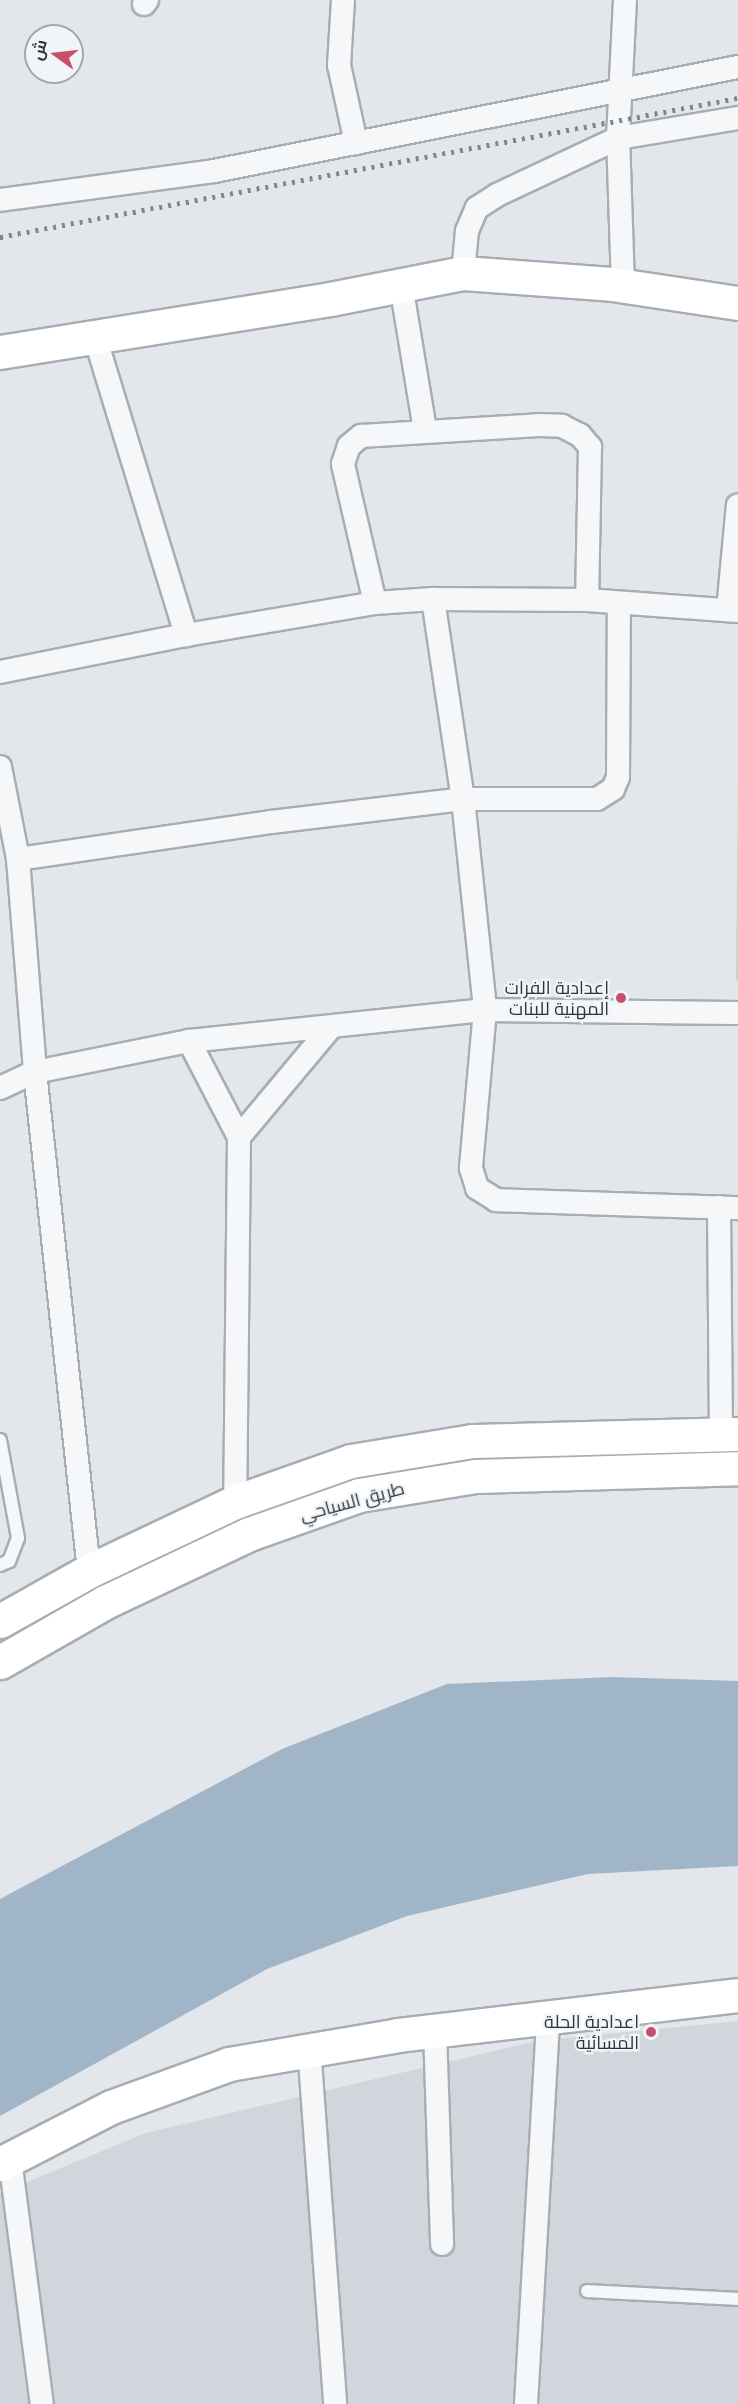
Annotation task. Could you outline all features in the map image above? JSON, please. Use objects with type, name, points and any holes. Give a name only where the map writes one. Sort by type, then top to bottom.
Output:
[{"type":"main road","points":[[0,352],[463,273],[623,286],[738,303]]},
{"type":"main road","name":"طريق السياحي","points":[[0,1621],[89,1571],[235,1502],[292,1479],[378,1455],[472,1441],[729,1434]]},
{"type":"main road","points":[[428,1447],[422,1469],[432,1482]]},
{"type":"main road","points":[[378,1455],[389,1466],[385,1490]]},
{"type":"main road","name":"طريق السياحي","points":[[0,1662],[105,1602],[249,1534],[303,1512],[385,1490],[432,1482],[535,1472],[738,1468]]},
{"type":"main road","points":[[5,2162],[111,2107],[229,2064],[309,2047],[738,1995]]},
{"type":"street","points":[[343,0],[339,65],[356,143]]},
{"type":"street","points":[[623,286],[618,138],[625,0]]},
{"type":"street","points":[[0,200],[214,171],[738,67]]},
{"type":"street","points":[[463,273],[467,231],[477,208],[618,138],[738,118]]},
{"type":"street","points":[[401,285],[425,430]]},
{"type":"street","points":[[95,337],[186,634]]},
{"type":"street","points":[[375,603],[343,464],[348,446],[361,435],[539,425],[562,426],[580,435],[590,447],[587,600]]},
{"type":"street","points":[[0,672],[186,634],[375,603],[433,599],[587,600],[733,610],[738,505]]},
{"type":"street","points":[[433,599],[463,799],[484,1010],[471,1167],[477,1188],[496,1200],[729,1208],[729,1434]]},
{"type":"street","points":[[18,859],[271,822],[463,799],[597,799],[613,789],[618,777],[619,603]]},
{"type":"street","points":[[0,767],[18,859],[36,1072],[89,1571]]},
{"type":"street","points":[[0,1088],[36,1072],[189,1041],[330,1028],[484,1010],[738,1013]]},
{"type":"street","points":[[239,1137],[330,1028]]},
{"type":"street","points":[[189,1041],[239,1137],[235,1502]]},
{"type":"street","points":[[526,2404],[548,2017]]},
{"type":"street","points":[[435,2030],[442,2244]]},
{"type":"street","points":[[309,2047],[335,2404]]},
{"type":"street","points":[[5,2162],[42,2404]]},
{"type":"lane","points":[[0,1440],[18,1538],[9,1562],[0,1565]]},
{"type":"lane","points":[[587,2291],[738,2299]]},
{"type":"shaded area","points":[[738,2021],[738,2404],[0,2404],[0,2193],[146,2133],[537,2041]]},
{"type":"green space","points":[[738,781],[738,980],[736,980]]},
{"type":"water","points":[[612,1677],[738,1681],[738,1866],[588,1874],[407,1916],[267,1969],[0,2116],[0,1899],[282,1749],[447,1684]]},
{"type":"railway","points":[[0,237],[738,98]]},
{"type":"place","name":"إعدادية الفرات المهنية للبنات","points":[[621,998]]},
{"type":"place","name":"اعدادية الحلة المسائية","points":[[651,2032]]}]
